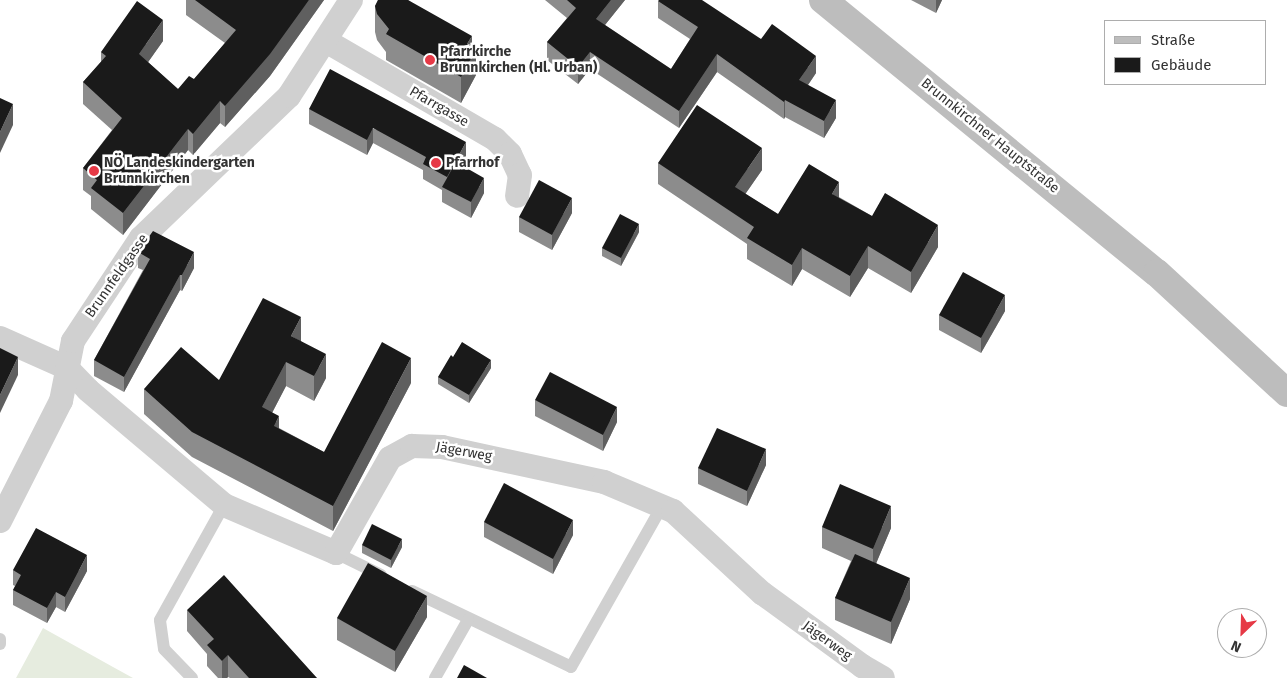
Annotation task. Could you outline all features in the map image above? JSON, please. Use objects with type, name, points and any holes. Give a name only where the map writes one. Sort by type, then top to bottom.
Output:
[{"type":"main road","name":"Brunnkirchner Hauptstraße","points":[[823,0],[1157,273],[1287,393]]},
{"type":"street","name":"Brunnfeldgasse","points":[[0,521],[60,401],[73,341],[141,238],[289,96],[351,0]]},
{"type":"street","name":"Pfarrgasse","points":[[326,41],[495,138],[510,154],[520,175],[517,196]]},
{"type":"street","points":[[0,338],[67,368],[88,390],[224,505],[336,553]]},
{"type":"street","name":"Jägerweg","points":[[336,553],[390,458],[412,446],[442,447],[604,482],[673,511],[762,593],[862,666],[883,678]]},
{"type":"lane","points":[[192,678],[164,649],[160,620],[224,505]]},
{"type":"lane","points":[[336,553],[468,620],[571,667],[662,506]]},
{"type":"lane","points":[[435,678],[468,620]]},
{"type":"lane","points":[[0,639],[0,644]]},
{"type":"shaded area","points":[[43,628],[113,667],[133,678],[16,678]]},
{"type":"building","points":[[195,0],[309,0],[270,54],[225,106],[220,101],[193,134],[188,129],[123,213],[91,188],[97,180],[83,168],[122,118],[83,82],[106,56],[101,52],[137,1],[163,20],[139,54],[178,89],[189,76],[194,79],[236,30]]},
{"type":"building","points":[[378,0],[408,0],[472,36],[467,44],[476,49],[461,77],[386,34],[389,29],[377,14],[375,6]]},
{"type":"building","points":[[567,0],[611,0],[596,19],[671,69],[698,27],[659,0],[702,0],[761,39],[772,24],[816,56],[799,80],[836,100],[824,121],[785,100],[784,102],[717,54],[679,111],[590,52],[578,67],[547,42],[576,8]]},
{"type":"building","points":[[330,69],[466,142],[447,177],[423,164],[426,157],[373,128],[367,140],[309,109]]},
{"type":"building","points":[[0,98],[13,104],[0,132]]},
{"type":"building","points":[[697,105],[762,148],[735,187],[778,214],[809,164],[839,182],[832,194],[872,216],[885,193],[938,225],[911,272],[868,246],[850,276],[802,248],[792,265],[747,238],[754,227],[658,163]]},
{"type":"building","points":[[456,162],[484,178],[471,202],[442,187]]},
{"type":"building","points":[[539,180],[572,198],[552,235],[519,217]]},
{"type":"building","points":[[620,214],[639,224],[621,258],[602,248]]},
{"type":"building","points":[[153,231],[194,252],[124,377],[94,360],[150,259],[138,252]]},
{"type":"building","points":[[963,272],[1005,295],[981,338],[939,315]]},
{"type":"building","points":[[263,298],[301,317],[291,336],[326,354],[314,376],[286,362],[262,407],[279,416],[274,426],[324,452],[382,342],[411,358],[333,506],[192,432],[144,389],[181,347],[219,380]]},
{"type":"building","points":[[462,342],[491,360],[469,395],[438,377],[451,355],[453,357]]},
{"type":"building","points":[[0,348],[18,357],[0,395]]},
{"type":"building","points":[[550,372],[617,407],[603,435],[535,400]]},
{"type":"building","points":[[717,428],[766,449],[747,491],[698,468]]},
{"type":"building","points":[[504,483],[573,520],[553,559],[484,522]]},
{"type":"building","points":[[840,484],[891,506],[873,549],[822,527]]},
{"type":"building","points":[[372,524],[402,539],[391,560],[362,545]]},
{"type":"building","points":[[36,528],[87,555],[65,597],[56,592],[47,608],[13,590],[21,575],[13,570]]},
{"type":"building","points":[[855,554],[910,578],[891,622],[835,598]]},
{"type":"building","points":[[368,563],[427,596],[395,651],[337,618]]},
{"type":"building","points":[[224,575],[317,678],[249,678],[228,655],[222,661],[207,645],[214,639],[187,610]]},
{"type":"building","points":[[464,665],[487,678],[457,678]]},
{"type":"place","name":"Pfarrkirche Brunnkirchen (Hl. Urban)","points":[[430,60]]},
{"type":"place","name":"Pfarrhof","points":[[436,163]]},
{"type":"place","name":"NÖ Landeskindergarten Brunnkirchen","points":[[94,171]]}]
